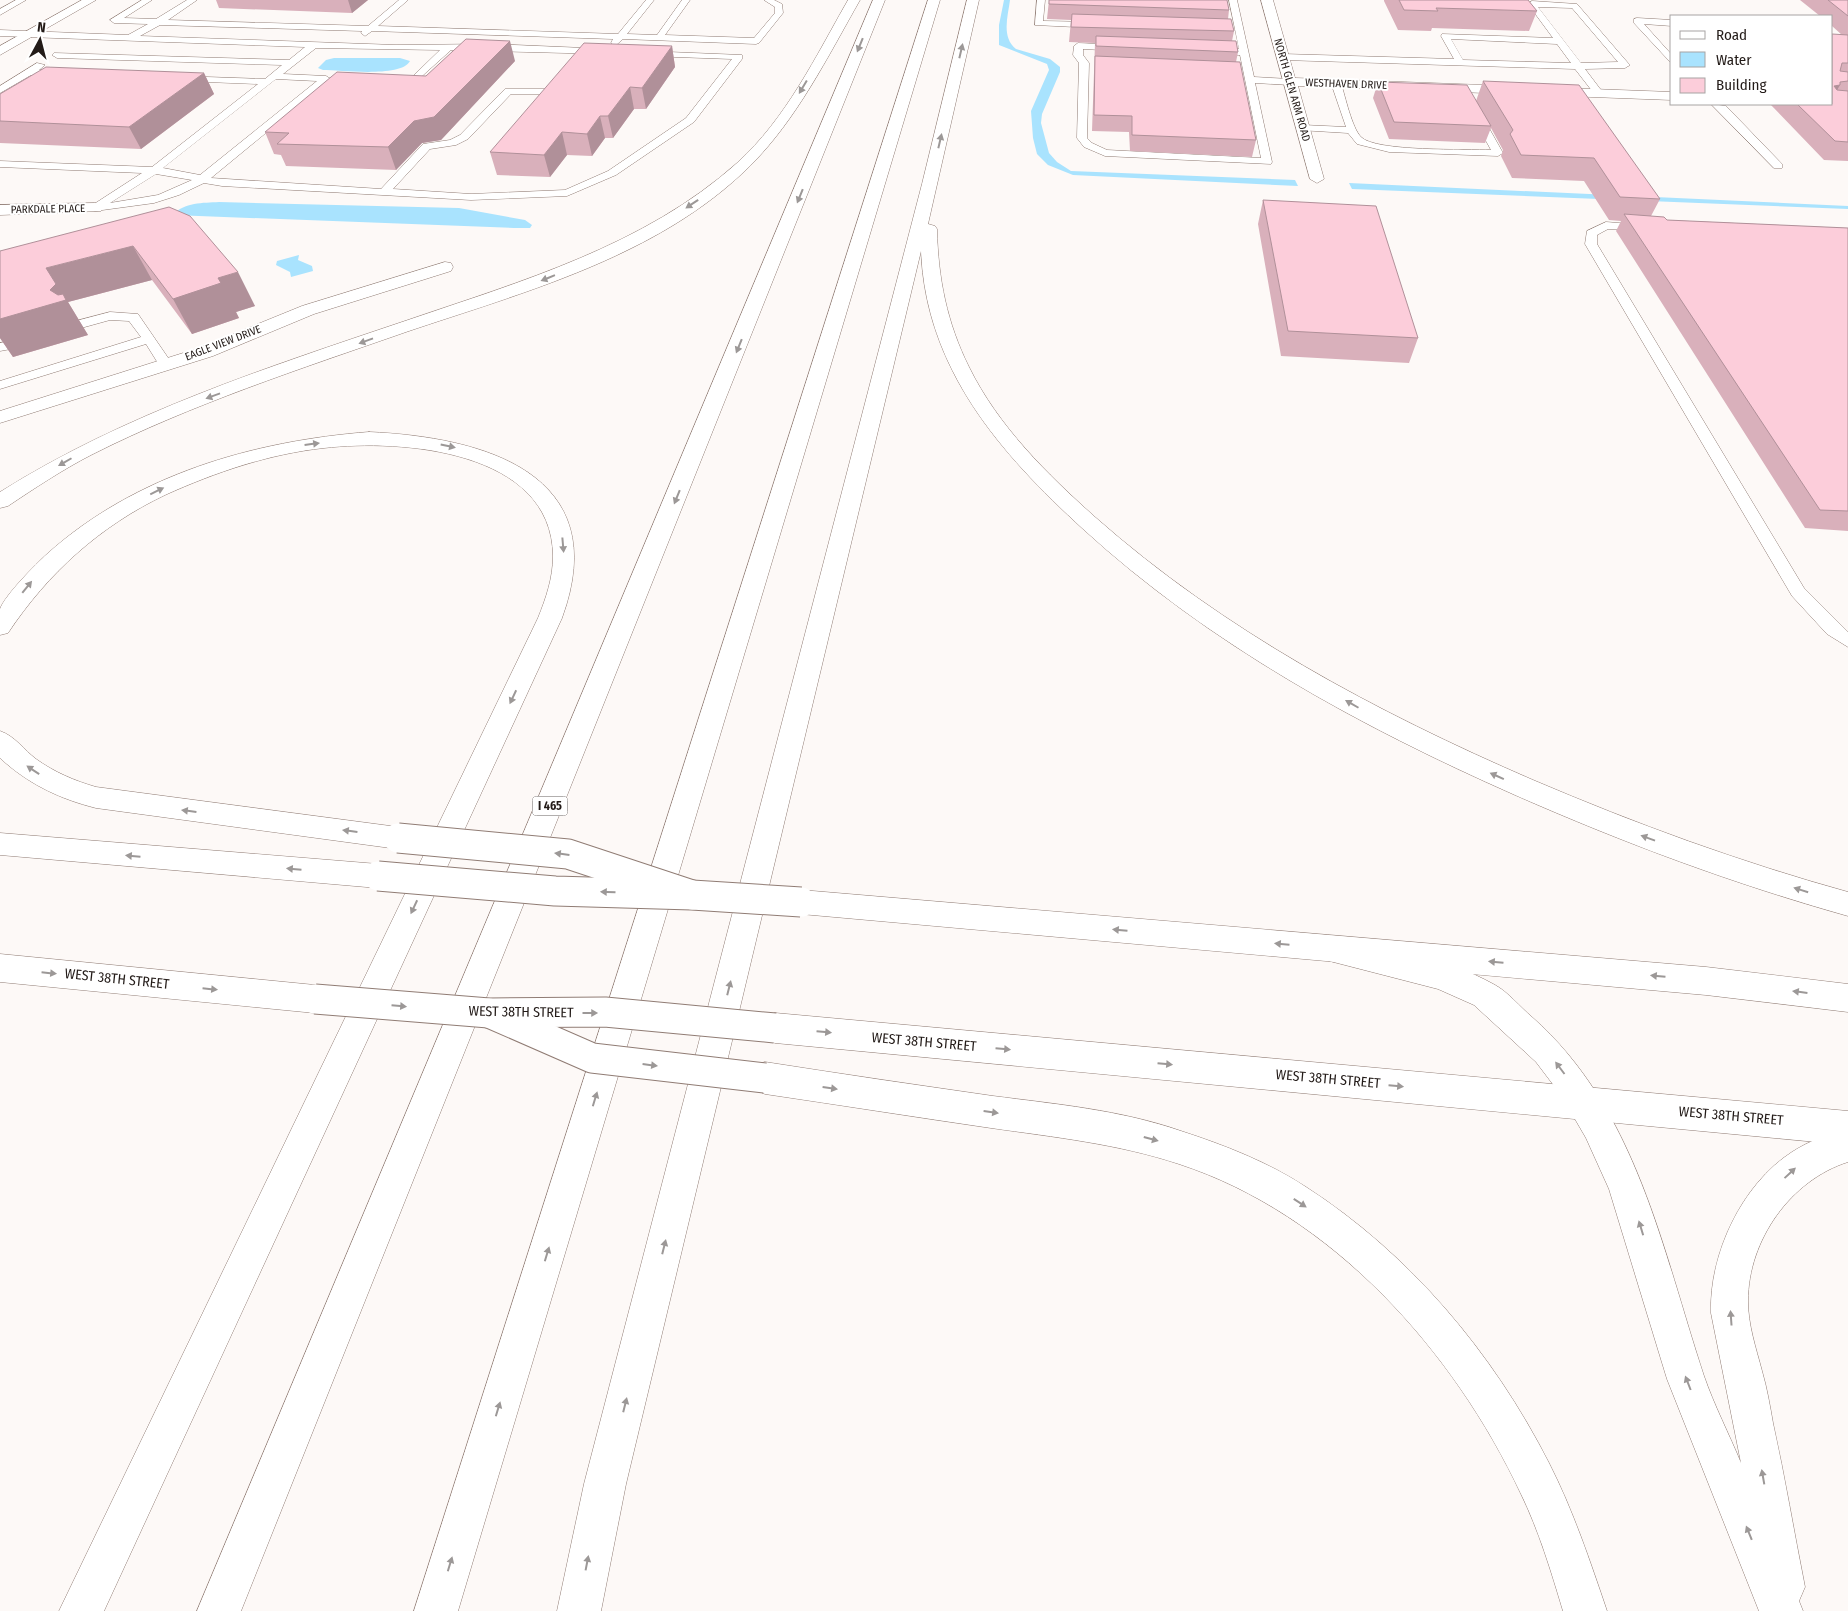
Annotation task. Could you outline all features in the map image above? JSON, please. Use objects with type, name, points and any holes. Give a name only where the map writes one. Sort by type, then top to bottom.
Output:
[{"type":"main road","points":[[0,51],[90,0]]},
{"type":"main road","points":[[0,501],[82,452],[163,415],[252,381],[521,288],[613,251],[648,232],[728,178],[768,139],[802,89],[854,0]]},
{"type":"main road","name":"I 465","points":[[219,1611],[879,0]]},
{"type":"main road","points":[[436,1611],[934,0]]},
{"type":"main road","points":[[579,1611],[605,1484],[930,184],[973,0]]},
{"type":"main road","name":"NORTH GLEN ARM ROAD","points":[[1267,0],[1317,179]]},
{"type":"main road","name":"WESTHAVEN DRIVE","points":[[1290,82],[1336,84],[1466,96],[1576,97],[1599,94],[1670,96]]},
{"type":"main road","points":[[930,184],[929,263],[936,302],[949,347],[977,397],[1010,443],[1053,490],[1116,550],[1174,594],[1254,649],[1432,747],[1594,818],[1712,861],[1848,904]]},
{"type":"main road","name":"PARKDALE PLACE","points":[[0,210],[95,208]]},
{"type":"main road","name":"EAGLE VIEW DRIVE","points":[[0,417],[214,349],[308,310],[445,267]]},
{"type":"main road","points":[[0,627],[20,596],[52,561],[69,545],[112,515],[158,490],[206,471],[256,455],[305,445],[354,440],[400,440],[443,445],[482,456],[514,472],[528,482],[553,512],[562,534],[565,566],[558,600],[550,618],[81,1611]]},
{"type":"main road","points":[[0,741],[30,769],[50,781],[82,794],[151,806],[398,838],[568,854],[692,895]]},
{"type":"main road","points":[[0,844],[555,891],[692,895],[800,902],[1706,981],[1848,998]]},
{"type":"main road","points":[[1325,948],[1442,976],[1485,995],[1548,1051],[1584,1103],[1618,1166],[1626,1186],[1686,1379],[1781,1611]]},
{"type":"main road","name":"WEST 38TH STREET","points":[[0,968],[315,999],[489,1013],[605,1012],[1848,1128]]},
{"type":"main road","points":[[489,1013],[592,1058],[765,1078],[1122,1131],[1183,1147],[1223,1162],[1264,1181],[1302,1204],[1375,1263],[1410,1296],[1476,1378],[1509,1429],[1535,1478],[1559,1536],[1585,1611]]},
{"type":"main road","points":[[1788,1611],[1746,1383],[1731,1324],[1730,1290],[1736,1262],[1752,1222],[1773,1190],[1798,1166],[1830,1149],[1848,1145]]},
{"type":"lane","points":[[0,12],[22,0]]},
{"type":"lane","points":[[148,0],[114,20],[756,41],[779,13],[780,6],[768,0]]},
{"type":"lane","points":[[130,38],[193,0]]},
{"type":"lane","points":[[354,47],[369,28],[404,0]]},
{"type":"lane","points":[[0,33],[354,47],[613,52],[621,37],[650,0]]},
{"type":"lane","points":[[658,38],[686,0]]},
{"type":"lane","points":[[1040,0],[1038,23],[1105,25]]},
{"type":"lane","points":[[1136,48],[1078,46],[1078,55],[1088,66],[1082,138],[1088,145],[1115,155],[1267,162],[1245,75],[1242,52],[1234,29],[1233,0]]},
{"type":"lane","points":[[1283,57],[1578,66],[1625,65],[1574,6],[1532,4],[1559,40],[1578,66],[1599,94]]},
{"type":"lane","points":[[1670,22],[1637,21],[1670,59]]},
{"type":"lane","points":[[0,90],[87,36]]},
{"type":"lane","points":[[1460,62],[1445,36],[1559,40]]},
{"type":"lane","points":[[1651,37],[1665,38]]},
{"type":"lane","points":[[95,208],[154,170],[314,45]]},
{"type":"lane","points":[[383,82],[411,83],[448,48]]},
{"type":"lane","points":[[384,192],[427,146],[452,143],[464,137],[508,91],[549,92],[584,51]]},
{"type":"lane","points":[[1204,51],[1242,52]]},
{"type":"lane","points":[[0,164],[154,170],[201,180],[471,197],[567,194],[612,173],[690,120],[739,56],[636,53]]},
{"type":"lane","points":[[57,54],[292,63]]},
{"type":"lane","points":[[29,72],[69,74]]},
{"type":"lane","points":[[1245,75],[1290,82]]},
{"type":"lane","points":[[95,208],[135,205],[179,193],[201,180],[331,79],[168,78]]},
{"type":"lane","points":[[1336,84],[1352,130],[1356,138],[1362,142],[1386,147],[1498,153],[1466,96]]},
{"type":"lane","points":[[1718,105],[1723,108],[1778,166]]},
{"type":"lane","points":[[1303,128],[1352,130]]},
{"type":"lane","points":[[1655,228],[1606,226],[1591,234],[1592,244],[1798,592],[1834,630],[1848,641]]},
{"type":"lane","points":[[82,324],[110,316],[133,317],[166,364]]},
{"type":"lane","points":[[0,385],[149,339]]},
{"type":"water","points":[[1004,0],[1010,0],[1007,32],[1011,44],[1016,49],[1050,59],[1060,67],[1060,72],[1042,114],[1041,123],[1049,153],[1057,162],[1071,171],[1295,180],[1298,186],[1073,175],[1048,165],[1037,154],[1033,138],[1031,111],[1049,70],[1047,64],[999,45],[999,25]]},
{"type":"water","points":[[334,58],[400,58],[410,61],[395,70],[370,72],[323,70],[318,68],[326,60]]},
{"type":"water","points":[[1349,183],[1848,206],[1848,209],[1352,189]]},
{"type":"water","points":[[219,202],[459,208],[525,220],[532,225],[530,228],[514,228],[173,215],[188,205]]},
{"type":"water","points":[[299,255],[298,260],[312,266],[313,271],[291,277],[290,272],[276,265],[277,261]]},
{"type":"building","points":[[1049,0],[1227,0],[1229,10],[1049,4]]},
{"type":"building","points":[[1399,0],[1528,0],[1537,11],[1436,8],[1438,11],[1404,10]]},
{"type":"building","points":[[1828,0],[1848,0],[1848,16]]},
{"type":"building","points":[[1072,14],[1231,19],[1234,31],[1071,27]]},
{"type":"building","points":[[1833,34],[1848,35],[1848,63],[1842,63],[1840,71],[1848,72],[1848,81],[1840,82],[1840,85],[1834,86],[1837,90],[1848,91],[1848,142],[1835,141],[1798,105],[1833,105]]},
{"type":"building","points":[[1096,36],[1236,41],[1238,52],[1096,46]]},
{"type":"building","points":[[466,39],[510,41],[434,117],[414,121],[388,147],[277,144],[289,133],[265,132],[337,72],[426,76]]},
{"type":"building","points":[[584,43],[672,46],[642,88],[630,87],[608,116],[600,116],[587,134],[562,132],[544,155],[490,152]]},
{"type":"building","points":[[1095,56],[1240,62],[1256,140],[1132,135],[1132,116],[1094,115]]},
{"type":"building","points":[[46,67],[204,73],[129,127],[0,121],[0,94]]},
{"type":"building","points":[[1483,81],[1579,85],[1660,199],[1620,197],[1594,158],[1521,155],[1510,134],[1513,130]]},
{"type":"building","points":[[1378,82],[1467,85],[1491,126],[1394,122]]},
{"type":"building","points":[[1263,200],[1376,206],[1418,338],[1288,331]]},
{"type":"building","points":[[169,207],[190,216],[238,272],[218,278],[221,283],[173,299],[133,246],[46,268],[56,284],[50,290],[58,295],[63,294],[66,300],[0,319],[0,251]]},
{"type":"building","points":[[1624,214],[1664,217],[1667,220],[1848,228],[1848,511],[1820,510]]}]
